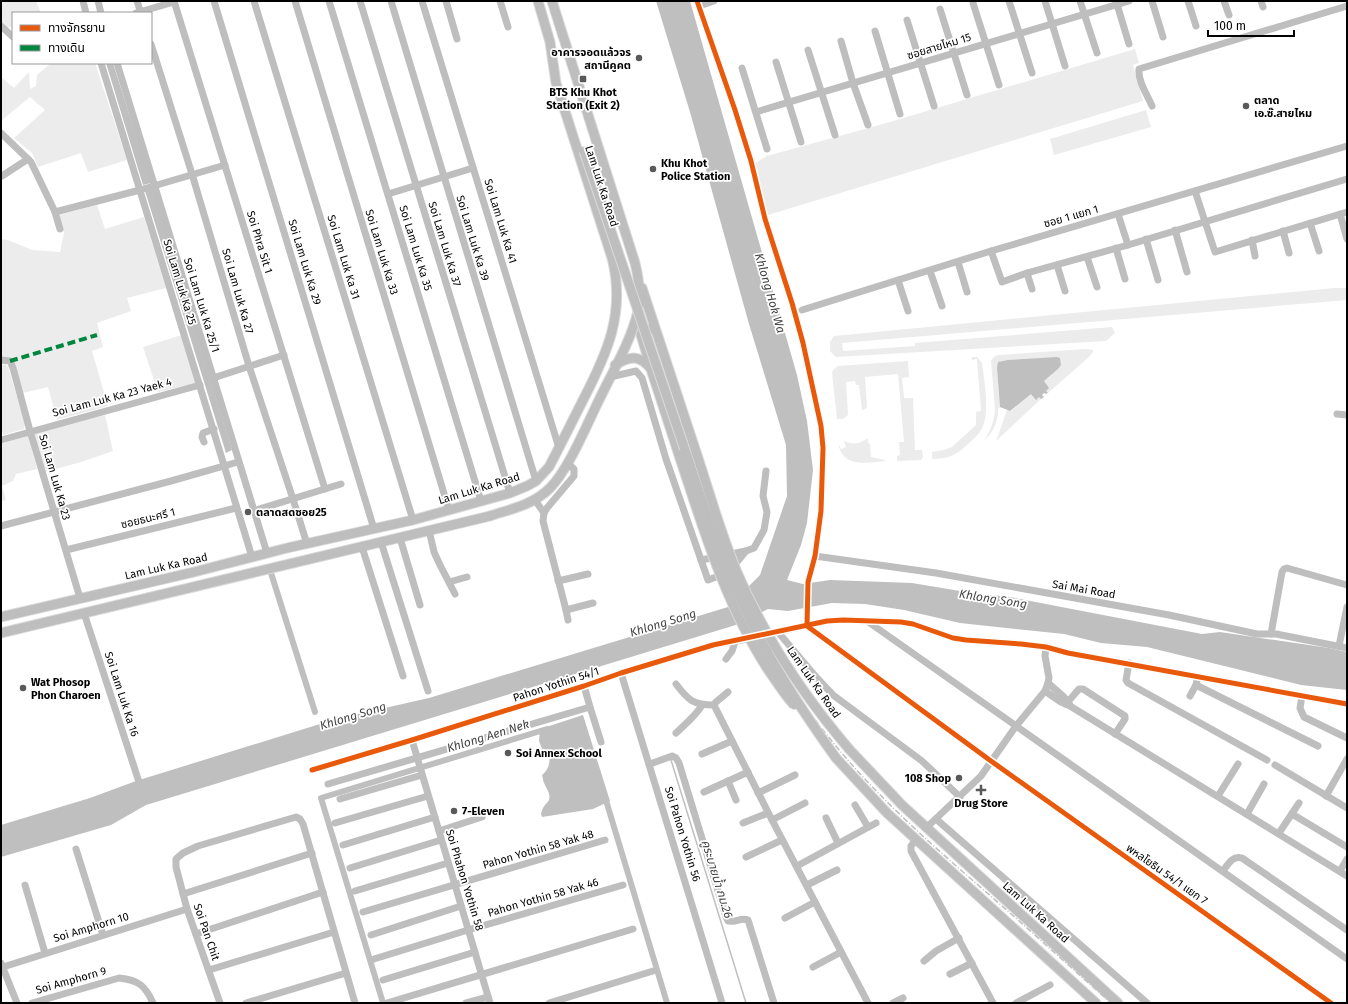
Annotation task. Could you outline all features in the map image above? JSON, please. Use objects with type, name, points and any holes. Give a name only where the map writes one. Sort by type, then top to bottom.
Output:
[{"type":"main road","name":"Lam Luk Ka Road","points":[[538,1],[584,151],[718,549],[751,624],[809,721],[836,758],[879,805],[1096,1003]]},
{"type":"main road","name":"Lam Luk Ka Road","points":[[1,633],[507,511],[535,500],[551,487],[567,463],[631,333],[638,312],[640,290],[635,263],[552,1]]},
{"type":"main road","name":"Lam Luk Ka Road","points":[[1,617],[267,553],[413,520],[510,493],[536,481],[549,467],[604,357],[614,323],[618,297],[616,272],[612,258],[556,83],[550,42]]},
{"type":"main road","name":"Lam Luk Ka Road","points":[[638,278],[726,544],[755,610],[801,688],[849,749],[885,788],[926,828],[1118,1003]]},
{"type":"main road","points":[[657,334],[653,329],[648,329],[642,332],[641,335],[715,563],[754,648],[780,688],[809,721]]},
{"type":"main road","points":[[616,366],[623,361],[633,358],[643,360],[651,369]]},
{"type":"street","points":[[82,1],[86,12]]},
{"type":"street","points":[[98,1],[101,12]]},
{"type":"street","points":[[137,1],[139,12]]},
{"type":"street","points":[[142,12],[174,1]]},
{"type":"street","name":"Soi Phra Sit 1","points":[[174,1],[325,489]]},
{"type":"street","name":"Soi Lam Luk Ka 29","points":[[214,1],[374,529]]},
{"type":"street","name":"Soi Lam Luk Ka 31","points":[[254,1],[413,520]]},
{"type":"street","name":"Soi Lam Luk Ka 33","points":[[294,1],[449,510]]},
{"type":"street","name":"Soi Lam Luk Ka 35","points":[[329,1],[481,501]]},
{"type":"street","name":"Soi Lam Luk Ka 37","points":[[360,1],[510,493]]},
{"type":"street","name":"Soi Lam Luk Ka 39","points":[[391,1],[536,481]]},
{"type":"street","name":"Soi Lam Luk Ka 41","points":[[422,1],[559,448]]},
{"type":"street","points":[[446,1],[458,39]]},
{"type":"street","points":[[500,1],[508,27]]},
{"type":"street","points":[[714,1],[698,3],[751,160],[765,219],[792,303],[803,343],[818,413],[823,448],[821,511],[816,556],[808,582],[807,626]]},
{"type":"street","points":[[1009,1],[1032,73]]},
{"type":"street","points":[[1045,1],[1065,66]]},
{"type":"street","points":[[1080,1],[1097,53]]},
{"type":"street","name":"ซอยสายไหม 15","points":[[756,112],[986,44],[1116,3],[1129,1]]},
{"type":"street","points":[[1152,1],[1163,37]]},
{"type":"street","points":[[1188,1],[1196,26]]},
{"type":"street","points":[[1224,1],[1229,15]]},
{"type":"street","points":[[973,2],[999,86]]},
{"type":"street","points":[[1116,3],[1129,44]]},
{"type":"street","points":[[1152,106],[1143,87],[1139,74],[1139,68],[1347,6]]},
{"type":"street","points":[[940,9],[967,95]]},
{"type":"street","points":[[907,20],[934,106]]},
{"type":"street","points":[[1,26],[12,36]]},
{"type":"street","points":[[875,31],[900,114]]},
{"type":"street","points":[[842,41],[868,125]]},
{"type":"street","name":"Soi Lam Luk Ka 27","points":[[152,47],[192,174],[249,366],[307,544]]},
{"type":"street","points":[[808,50],[835,135]]},
{"type":"street","points":[[776,62],[801,142]]},
{"type":"street","name":"Soi Lam Luk Ka 25","points":[[101,64],[142,189],[225,466],[236,508],[252,557]]},
{"type":"street","name":"Soi Lam Luk Ka 25/1","points":[[117,64],[153,186],[267,553]]},
{"type":"street","points":[[742,68],[767,149]]},
{"type":"street","points":[[1,133],[31,162],[55,212],[60,228]]},
{"type":"street","name":"ซอย 1 แยก 1","points":[[802,310],[991,251],[1347,146]]},
{"type":"street","points":[[2,176],[28,159]]},
{"type":"street","points":[[55,212],[225,165]]},
{"type":"street","points":[[388,194],[473,168]]},
{"type":"street","points":[[991,251],[1002,282],[1027,273],[1128,245],[1347,179]]},
{"type":"street","points":[[1195,191],[1215,252],[1344,213],[1347,239]]},
{"type":"street","points":[[1118,214],[1128,245]]},
{"type":"street","points":[[1310,223],[1319,251]]},
{"type":"street","points":[[1175,230],[1187,272]]},
{"type":"street","points":[[1283,231],[1289,253]]},
{"type":"street","points":[[1146,239],[1158,280]]},
{"type":"street","points":[[1252,240],[1255,256]]},
{"type":"street","points":[[1116,248],[1125,280]]},
{"type":"street","points":[[1087,257],[1097,287]]},
{"type":"street","points":[[958,262],[967,292]]},
{"type":"street","points":[[1057,265],[1065,290]]},
{"type":"street","points":[[930,271],[942,306]]},
{"type":"street","points":[[1027,273],[1032,289]]},
{"type":"street","points":[[898,280],[908,311]]},
{"type":"street","points":[[213,378],[284,355]]},
{"type":"street","name":"Soi Lam Luk Ka 23","points":[[1,360],[10,361],[13,368],[30,431],[80,598]]},
{"type":"street","points":[[610,378],[636,371],[642,378],[666,459],[708,580],[726,573],[738,562],[746,551]]},
{"type":"street","name":"Soi Lam Luk Ka 23 Yaek 4","points":[[1,440],[200,385]]},
{"type":"street","points":[[1337,414],[1347,415]]},
{"type":"street","points":[[204,442],[202,433],[214,429]]},
{"type":"street","points":[[1,526],[238,462]]},
{"type":"street","points":[[567,463],[574,469],[574,476],[547,508],[544,513],[543,521],[568,620]]},
{"type":"street","points":[[702,560],[754,548],[764,530],[767,512],[763,496],[766,471]]},
{"type":"street","points":[[253,511],[341,484]]},
{"type":"street","points":[[535,500],[544,513]]},
{"type":"street","name":"ซอยธนะศรี 1","points":[[66,550],[236,508]]},
{"type":"street","points":[[429,530],[434,552],[455,594]]},
{"type":"street","points":[[400,538],[420,605]]},
{"type":"street","points":[[381,542],[428,691]]},
{"type":"street","points":[[362,547],[403,676]]},
{"type":"street","name":"Sai Mai Road","points":[[816,556],[936,573],[1169,615],[1257,634],[1271,634],[1347,648]]},
{"type":"street","points":[[1271,634],[1282,572],[1284,569],[1287,568],[1347,585]]},
{"type":"street","points":[[558,581],[588,574]]},
{"type":"street","points":[[449,582],[467,577]]},
{"type":"street","points":[[566,610],[593,603]]},
{"type":"street","points":[[1339,646],[1347,607]]},
{"type":"street","name":"Soi Lam Luk Ka 16","points":[[84,613],[139,782]]},
{"type":"street","name":"Pahon Yothin 54/1","points":[[312,770],[713,645],[735,642],[827,621],[843,620],[901,622],[914,624],[953,638],[1046,647],[1068,653],[1347,704]]},
{"type":"street","points":[[867,621],[1347,959]]},
{"type":"street","name":"พหลโยธิน 54/1 แยก 7","points":[[807,626],[991,761],[1331,1003]]},
{"type":"street","points":[[778,632],[816,677],[833,694],[922,761],[960,797]]},
{"type":"street","points":[[726,659],[732,651],[735,642]]},
{"type":"street","points":[[926,828],[981,776],[1016,726],[1045,691],[1048,683],[1045,656],[1046,647]]},
{"type":"street","points":[[1129,663],[1126,680],[1128,683],[1267,760]]},
{"type":"street","name":"Soi Pahon Yothin 56","points":[[621,673],[722,1003]]},
{"type":"street","points":[[1190,696],[1196,685],[1198,676]]},
{"type":"street","points":[[1048,683],[1064,697],[1068,704]]},
{"type":"street","points":[[676,684],[685,697],[692,702],[714,706]]},
{"type":"street","points":[[1196,685],[1318,746]]},
{"type":"street","points":[[584,686],[601,742]]},
{"type":"street","points":[[1068,704],[1078,689],[1083,689],[1124,715],[1125,719],[1115,734]]},
{"type":"street","points":[[1045,691],[1347,876]]},
{"type":"street","points":[[714,706],[716,702],[728,692]]},
{"type":"street","points":[[1302,696],[1300,708],[1304,717],[1347,738]]},
{"type":"street","points":[[676,732],[698,712],[702,705]]},
{"type":"street","points":[[714,706],[782,840],[842,952],[866,1002]]},
{"type":"street","points":[[340,799],[420,767],[590,707]]},
{"type":"street","name":"Soi Phahon Yothin 58","points":[[412,740],[489,1000]]},
{"type":"street","points":[[702,754],[732,742]]},
{"type":"street","points":[[650,764],[672,756],[676,758],[679,763],[726,917],[728,921],[732,922],[744,919],[748,920],[774,1003]]},
{"type":"street","points":[[1326,796],[1344,773],[1347,759]]},
{"type":"street","points":[[1218,796],[1238,764]]},
{"type":"street","points":[[1275,765],[1347,808]]},
{"type":"street","points":[[328,784],[420,767]]},
{"type":"street","points":[[704,792],[748,772]]},
{"type":"street","points":[[758,793],[795,774]]},
{"type":"street","points":[[728,781],[736,800]]},
{"type":"street","points":[[1247,814],[1264,784]]},
{"type":"street","points":[[336,823],[428,796]]},
{"type":"street","points":[[772,820],[805,803]]},
{"type":"street","points":[[1279,833],[1299,804]]},
{"type":"street","points":[[855,805],[868,828]]},
{"type":"street","points":[[744,823],[768,813]]},
{"type":"street","points":[[1292,814],[1347,848]]},
{"type":"street","name":"Soi Pan Chit","points":[[220,1003],[187,909],[176,868],[176,859],[183,853],[198,846],[296,817],[300,819],[303,824],[312,853]]},
{"type":"street","points":[[439,831],[482,817]]},
{"type":"street","points":[[344,845],[435,818]]},
{"type":"street","points":[[826,818],[838,844]]},
{"type":"street","points":[[936,819],[1147,1003]]},
{"type":"street","points":[[797,866],[876,823]]},
{"type":"street","points":[[916,839],[911,846],[911,851],[993,1003]]},
{"type":"street","points":[[350,868],[442,840]]},
{"type":"street","name":"Pahon Yothin 58 Yak 48","points":[[363,912],[605,840]]},
{"type":"street","points":[[746,857],[782,840]]},
{"type":"street","points":[[76,849],[103,935]]},
{"type":"street","points":[[183,894],[312,853],[356,1003]]},
{"type":"street","points":[[1222,871],[1233,858],[1242,858],[1347,930]]},
{"type":"street","points":[[1340,871],[1347,859]]},
{"type":"street","points":[[355,891],[448,863]]},
{"type":"street","points":[[807,885],[837,870]]},
{"type":"street","points":[[25,885],[45,953]]},
{"type":"street","name":"Pahon Yothin 58 Yak 46","points":[[374,959],[623,885]]},
{"type":"street","points":[[196,934],[323,892]]},
{"type":"street","points":[[785,918],[815,902]]},
{"type":"street","points":[[371,935],[461,906]]},
{"type":"street","name":"Soi Amphorn 10","points":[[2,965],[187,909]]},
{"type":"street","points":[[387,1003],[633,929]]},
{"type":"street","points":[[209,970],[334,932]]},
{"type":"street","points":[[924,961],[936,951],[959,938]]},
{"type":"street","points":[[383,980],[475,952]]},
{"type":"street","points":[[813,967],[842,952]]},
{"type":"street","points":[[950,974],[972,963]]},
{"type":"street","points":[[2,965],[17,1003]]},
{"type":"street","points":[[549,1003],[653,971]]},
{"type":"street","points":[[246,1003],[346,973]]},
{"type":"street","name":"Soi Amphorn 9","points":[[32,1003],[119,978],[133,979],[143,986],[153,1003]]},
{"type":"street","points":[[1016,1003],[1050,985]]},
{"type":"street","points":[[893,1003],[903,998]]},
{"type":"street","points":[[466,1003],[489,1000]]},
{"type":"shaded area","points":[[1,1],[36,1],[41,12],[12,12],[12,26],[2,30]]},
{"type":"shaded area","points":[[1135,49],[1139,63],[1133,65],[1143,101],[768,215],[755,163],[767,156],[890,122]]},
{"type":"shaded area","points":[[50,64],[95,64],[127,160],[88,172],[81,153],[38,167],[32,153],[14,138],[45,110],[30,97],[1,121],[1,77],[14,88],[29,72],[30,89],[36,86],[37,75]]},
{"type":"shaded area","points":[[1146,110],[1151,127],[1054,155],[1050,139]]},
{"type":"shaded area","points":[[97,205],[105,229],[144,217],[166,288],[127,298],[131,311],[97,323],[103,347],[92,351],[108,406],[57,420],[48,387],[23,393],[13,360],[7,357],[1,358],[1,239],[8,240],[32,250],[60,252],[64,233],[59,215]]},
{"type":"shaded area","points":[[1334,288],[1347,288],[1347,300],[842,343],[843,351],[915,346],[915,343],[1112,327],[1115,333],[1106,341],[836,357],[830,351],[830,342],[834,336]]},
{"type":"shaded area","points":[[182,335],[196,382],[158,392],[143,347]]},
{"type":"shaded area","points":[[1086,349],[1093,350],[1093,352],[1048,393],[1046,391],[1044,381],[1058,369],[997,368],[1000,407],[998,409],[994,427],[990,435],[984,441],[991,426],[995,410],[991,361],[994,357],[998,355]]},
{"type":"shaded area","points":[[972,357],[977,357],[982,363],[986,399],[983,426],[979,433],[956,454],[948,457],[932,459],[932,452],[952,447],[976,425],[976,412],[981,411],[977,359],[972,360]]},
{"type":"shaded area","points":[[908,361],[909,377],[902,378],[904,398],[913,398],[915,450],[922,450],[923,457],[921,460],[897,461],[897,456],[900,455],[899,442],[904,442],[898,374],[865,377],[867,407],[862,410],[859,385],[856,385],[855,381],[846,382],[848,415],[843,419],[837,419],[832,373],[838,366]]},
{"type":"shaded area","points":[[5,364],[8,367],[25,424],[24,429],[3,435],[1,428],[1,365]]},
{"type":"shaded area","points":[[1031,393],[1041,399],[996,441],[1007,410],[1011,411]]},
{"type":"shaded area","points":[[105,415],[113,451],[45,472],[34,436],[35,432]]},
{"type":"shaded area","points":[[28,436],[37,469],[16,474],[13,481],[2,486],[6,500],[1,501],[1,444]]},
{"type":"shaded area","points":[[868,438],[871,457],[885,461],[863,463],[850,460],[845,457],[841,451],[838,443],[841,449],[846,447],[844,441],[856,443],[862,442]]},
{"type":"water","points":[[656,1],[690,1],[797,375],[807,421],[813,470],[807,523],[801,545],[787,580],[803,584],[830,580],[912,583],[972,593],[1010,597],[1202,634],[1220,632],[1329,648],[1347,652],[1347,690],[1301,685],[1147,647],[1101,643],[1064,634],[960,623],[904,610],[865,604],[832,603],[788,611],[768,609],[739,624],[146,805],[111,825],[1,857],[1,825],[90,798],[136,781],[336,719],[429,698],[728,607],[760,575],[787,496],[786,445],[749,324],[690,112]]},
{"type":"water","points":[[106,64],[113,64],[151,183],[143,185]]},
{"type":"water","points":[[153,189],[232,450],[226,453],[145,191]]},
{"type":"water","points":[[1060,358],[1061,365],[1044,381],[1049,388],[1046,391],[1048,393],[1044,393],[1042,395],[1044,397],[1041,399],[1039,397],[1036,400],[1031,394],[1010,411],[1000,407],[997,368],[998,362]]},
{"type":"water","points":[[583,715],[610,801],[593,809],[542,817],[542,811],[550,796],[542,775],[547,770],[549,764],[548,750],[542,749],[539,741],[540,729]]},
{"type":"waterway","points":[[271,573],[315,712]]},
{"type":"waterway","name":"Khlong Aen Nek","points":[[383,1003],[321,798],[547,729]]},
{"type":"waterway","name":"คูระบายน้ำ กม.26","points":[[671,760],[746,1003]]},
{"type":"waterway","name":"Khlong Aen Nek","points":[[605,797],[667,1003]]},
{"type":"railway","points":[[548,1],[674,394],[711,518],[739,590],[765,641],[810,713],[844,756],[880,795],[938,850],[1111,1003]]},
{"type":"marked path","points":[[10,361],[97,335]]},
{"type":"cycle path","points":[[697,1],[751,161],[765,219],[792,303],[803,343],[821,426],[823,448],[821,511],[815,556],[808,582],[807,626]]},
{"type":"cycle path","points":[[312,770],[713,645],[827,621],[843,620],[901,622],[913,624],[953,638],[1046,647],[1068,653],[1347,704]]},
{"type":"cycle path","points":[[807,626],[991,761],[1331,1003]]},
{"type":"place","name":"อาคารจอดแล้วจร สถานีคูคต","points":[[639,58]]},
{"type":"place","name":"BTS Khu Khot Station (Exit 2)","points":[[583,79]]},
{"type":"place","name":"ตลาด เอ.ซ๊.สายไหม","points":[[1246,106]]},
{"type":"place","name":"Khu Khot Police Station","points":[[653,169]]},
{"type":"place","name":"ตลาดสดซอย25","points":[[248,512]]},
{"type":"place","name":"Wat Phosop Phon Charoen","points":[[23,688]]},
{"type":"place","name":"Soi Annex School","points":[[508,753]]},
{"type":"place","name":"108 Shop","points":[[959,778]]},
{"type":"place","name":"Drug Store","points":[[981,790]]},
{"type":"place","name":"7-Eleven","points":[[454,811]]},
{"type":"water label","name":"Khlong Hok Wa","points":[[770,293]]},
{"type":"water label","name":"Khlong Song","points":[[993,599]]},
{"type":"water label","name":"Khlong Song","points":[[663,623]]},
{"type":"water label","name":"Khlong Song","points":[[353,716]]}]
